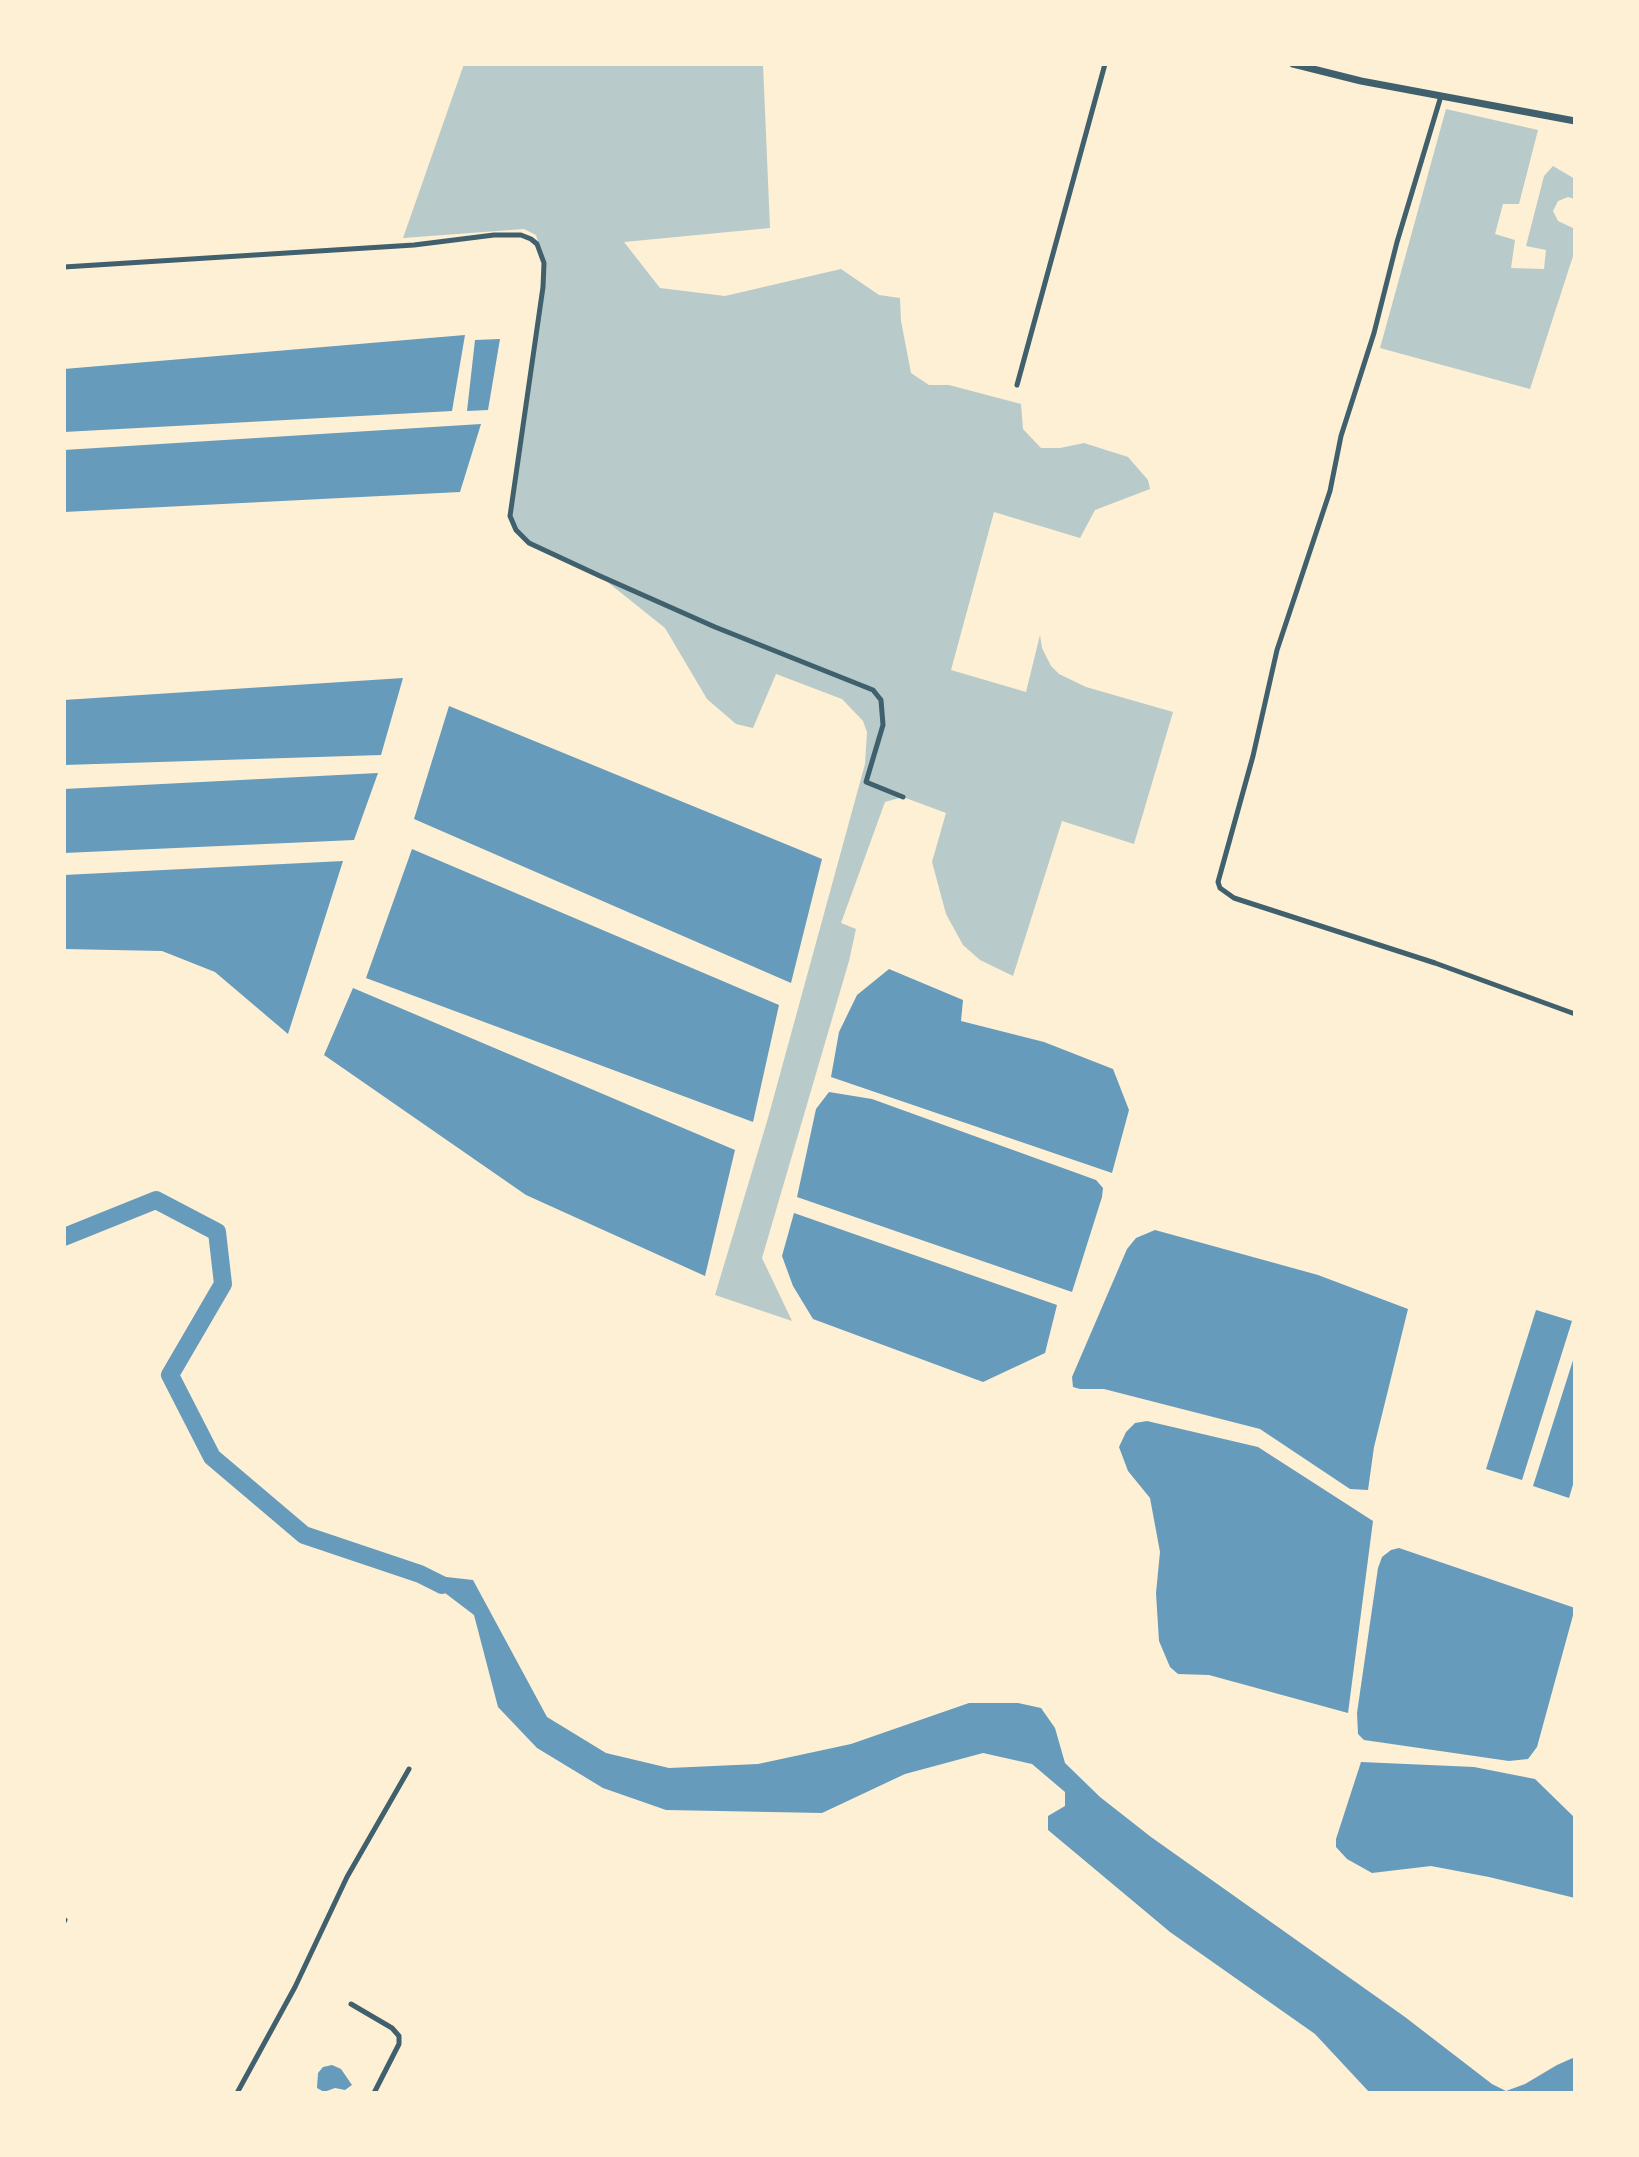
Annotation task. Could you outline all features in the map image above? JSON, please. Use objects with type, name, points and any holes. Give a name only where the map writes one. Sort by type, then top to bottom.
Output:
[{"type":"street","points":[[1017,385],[1105,64]]},
{"type":"street","points":[[1293,64],[1361,81],[1575,121]]},
{"type":"street","points":[[1441,95],[1397,242],[1374,333],[1341,436],[1330,491],[1277,650],[1253,756],[1218,882],[1220,888],[1234,898],[1435,963],[1575,1014]]},
{"type":"street","points":[[64,267],[414,245],[494,235],[521,235],[531,239],[537,244],[544,263],[543,287],[510,516],[516,530],[529,543],[575,565],[715,627],[873,690],[881,700],[883,725],[866,782],[903,797]]},
{"type":"street","points":[[237,2093],[295,1987],[347,1877],[409,1769]]},
{"type":"street","points":[[351,2004],[392,2028],[399,2036],[399,2044],[374,2093]]},
{"type":"shaded area","points":[[464,64],[763,64],[770,228],[624,242],[660,288],[725,296],[841,269],[879,295],[900,298],[911,373],[929,385],[949,385],[1021,404],[1023,429],[1041,448],[1084,443],[1128,457],[1148,480],[1150,489],[1095,510],[1080,538],[994,512],[951,670],[1026,692],[1040,635],[1042,648],[1059,674],[1086,687],[1173,712],[1134,844],[1062,821],[1013,976],[980,960],[963,945],[946,914],[932,862],[946,813],[903,797],[885,802],[841,923],[856,929],[849,961],[762,1258],[792,1321],[715,1295],[768,1118],[865,764],[867,732],[863,721],[842,699],[776,674],[753,728],[736,724],[707,699],[665,628],[600,576],[529,543],[516,530],[510,516],[544,262],[536,235],[524,229],[403,238]]},
{"type":"shaded area","points":[[1446,109],[1538,130],[1519,204],[1503,204],[1495,234],[1515,240],[1511,268],[1544,269],[1546,250],[1526,246],[1544,176],[1553,166],[1575,179],[1575,199],[1568,197],[1558,201],[1553,211],[1558,221],[1575,229],[1575,250],[1530,389],[1380,348]]},
{"type":"water","points":[[465,335],[452,411],[64,432],[64,369]]},
{"type":"water","points":[[500,339],[488,410],[467,411],[475,340]]},
{"type":"water","points":[[481,424],[460,492],[64,512],[64,450]]},
{"type":"water","points":[[403,678],[381,755],[64,765],[64,700]]},
{"type":"water","points":[[449,706],[822,859],[791,983],[414,819]]},
{"type":"water","points":[[378,773],[354,840],[64,853],[64,789]]},
{"type":"water","points":[[412,849],[779,1005],[753,1122],[366,978]]},
{"type":"water","points":[[343,861],[288,1034],[215,972],[162,951],[64,949],[64,875]]},
{"type":"water","points":[[889,969],[963,1000],[961,1021],[1044,1042],[1113,1069],[1129,1110],[1112,1173],[831,1077],[839,1032],[857,995]]},
{"type":"water","points":[[353,988],[735,1150],[705,1276],[526,1195],[324,1055]]},
{"type":"water","points":[[829,1092],[872,1099],[1096,1180],[1103,1188],[1102,1197],[1072,1292],[797,1197],[816,1109]]},
{"type":"water","points":[[794,1213],[1057,1305],[1045,1353],[983,1382],[813,1319],[793,1286],[782,1256]]},
{"type":"water","points":[[1155,1230],[1318,1275],[1408,1309],[1374,1447],[1368,1490],[1350,1489],[1260,1429],[1104,1389],[1073,1387],[1072,1377],[1127,1249],[1136,1238]]},
{"type":"water","points":[[1536,1310],[1572,1321],[1522,1480],[1486,1469]]},
{"type":"water","points":[[1575,1354],[1575,1478],[1569,1498],[1533,1486]]},
{"type":"water","points":[[1147,1421],[1258,1447],[1373,1521],[1348,1713],[1209,1675],[1178,1674],[1170,1667],[1159,1641],[1156,1593],[1160,1552],[1150,1498],[1128,1471],[1119,1447],[1126,1432],[1135,1423]]},
{"type":"water","points":[[1399,1548],[1575,1608],[1537,1747],[1528,1759],[1509,1761],[1364,1740],[1358,1734],[1357,1713],[1378,1568],[1382,1557]]},
{"type":"water","points":[[420,1574],[473,1580],[547,1717],[606,1753],[669,1768],[758,1764],[851,1744],[969,1703],[1018,1703],[1041,1708],[1055,1728],[1065,1763],[1100,1797],[1151,1837],[1405,2017],[1492,2084],[1506,2091],[1575,2057],[1575,2093],[1370,2093],[1315,2034],[1170,1932],[1048,1830],[1048,1816],[1065,1806],[1065,1792],[1032,1764],[983,1753],[905,1774],[822,1813],[666,1810],[603,1788],[537,1748],[498,1707],[474,1615]]},
{"type":"water","points":[[1361,1762],[1474,1767],[1535,1779],[1575,1818],[1575,1898],[1431,1866],[1372,1873],[1347,1859],[1336,1847],[1336,1839]]},
{"type":"water","points":[[332,2065],[341,2069],[352,2085],[345,2090],[335,2088],[324,2092],[317,2088],[318,2073],[323,2067]]},
{"type":"waterway","points":[[64,1237],[156,1200],[217,1232],[223,1284],[170,1375],[212,1457],[304,1535],[420,1574],[442,1585]]}]
